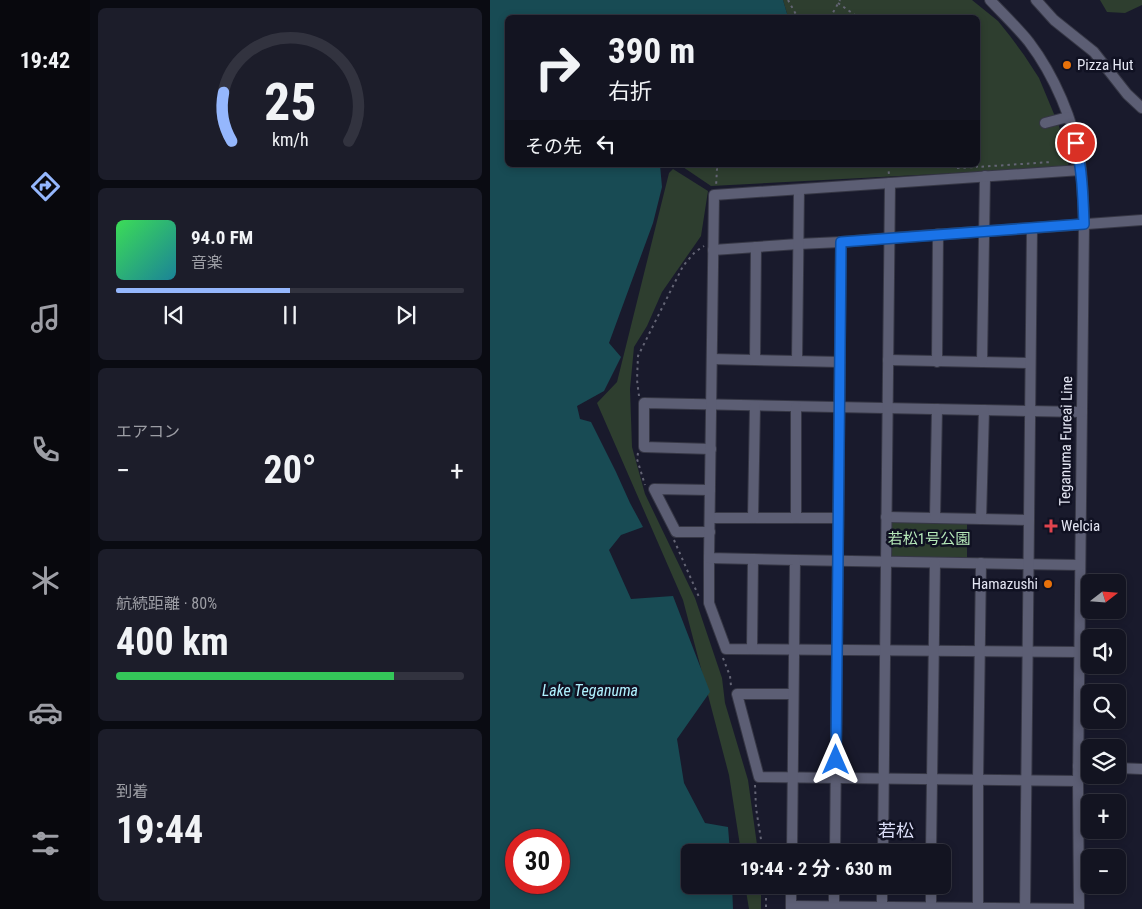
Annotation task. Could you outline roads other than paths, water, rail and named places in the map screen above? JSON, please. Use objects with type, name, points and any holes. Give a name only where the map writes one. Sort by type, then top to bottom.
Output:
[{"type":"street","name":"Teganuma Fureai Line","points":[[990,0],[1019,31],[1040,59],[1055,85],[1076,143],[1081,170],[1084,224],[1078,909]]},
{"type":"street","points":[[1036,0],[1054,20],[1094,52],[1127,94],[1142,108]]},
{"type":"street","points":[[1045,123],[1068,117]]},
{"type":"street","points":[[1079,652],[726,649],[709,603],[712,359],[709,247],[714,195],[1081,170]]},
{"type":"street","points":[[982,362],[985,176]]},
{"type":"street","points":[[883,844],[890,183]]},
{"type":"street","points":[[797,361],[799,190]]},
{"type":"street","points":[[709,247],[756,247],[841,242],[1142,220]]},
{"type":"street","points":[[1025,908],[1032,228]]},
{"type":"street","points":[[937,362],[938,234]]},
{"type":"street","points":[[835,844],[841,242]]},
{"type":"street","points":[[755,360],[756,247]]},
{"type":"street","points":[[712,359],[840,362]]},
{"type":"street","points":[[888,360],[1030,363]]},
{"type":"street","points":[[711,449],[644,447],[644,403],[1082,412]]},
{"type":"street","points":[[753,518],[755,406]]},
{"type":"street","points":[[796,407],[796,518]]},
{"type":"street","points":[[935,518],[937,409]]},
{"type":"street","points":[[981,519],[984,410]]},
{"type":"street","points":[[710,490],[654,489],[676,532],[710,532]]},
{"type":"street","points":[[886,516],[1029,520]]},
{"type":"street","points":[[710,518],[838,518]]},
{"type":"street","points":[[709,558],[1080,565]]},
{"type":"street","points":[[752,559],[752,649]]},
{"type":"street","points":[[792,844],[795,560]]},
{"type":"street","points":[[932,844],[935,563]]},
{"type":"street","points":[[978,908],[980,564]]},
{"type":"street","points":[[793,694],[737,694],[759,777],[1078,781]]},
{"type":"street","points":[[1126,768],[1142,769]]},
{"type":"street","points":[[791,894],[791,907],[1078,909]]},
{"type":"street","points":[[834,894],[834,908]]},
{"type":"street","points":[[882,894],[882,908]]},
{"type":"street","points":[[931,894],[931,908]]},
{"type":"water","name":"Lake Teganuma","points":[[490,0],[783,0],[787,15],[505,15],[505,167],[660,167],[662,187],[653,223],[609,343],[621,357],[604,391],[577,406],[580,419],[591,422],[643,527],[621,535],[609,550],[631,599],[673,596],[710,692],[677,739],[684,783],[705,823],[728,827],[729,844],[681,844],[681,894],[732,894],[733,909],[490,909]]},
{"type":"place","name":"Pizza Hut","points":[[1067,65]]},
{"type":"place","name":"Welcia","points":[[1051,526]]},
{"type":"place","name":"Hamazushi","points":[[1048,584]]},
{"type":"district","name":"若松","points":[[896,830]]},
{"type":"park label","name":"若松1号公園","points":[[929,539]]}]
